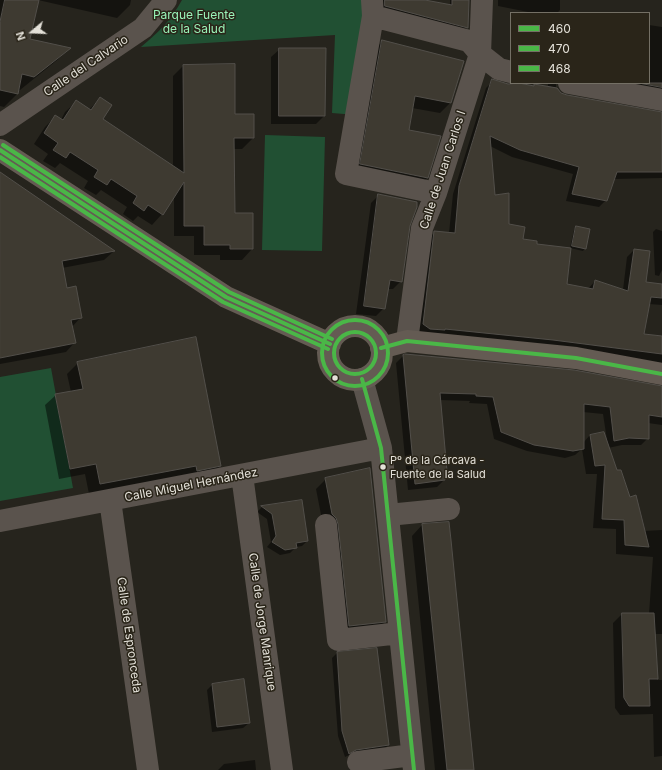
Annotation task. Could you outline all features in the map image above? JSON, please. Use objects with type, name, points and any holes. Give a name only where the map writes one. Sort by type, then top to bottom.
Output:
[{"type":"main road","points":[[0,150],[226,297],[330,344]]},
{"type":"main road","points":[[348,326],[357,326],[373,332],[378,339],[381,348],[381,358],[378,367],[371,374],[362,379],[346,378],[338,374],[329,360],[328,352],[334,336],[340,330],[348,326]]},
{"type":"main road","points":[[381,348],[407,341],[576,358],[662,374]]},
{"type":"street","name":"Calle del Calvario","points":[[0,125],[143,28],[166,0]]},
{"type":"street","name":"Calle de Juan Carlos I","points":[[407,341],[422,228],[436,193],[480,54],[482,0]]},
{"type":"street","points":[[436,193],[346,174],[372,8],[469,41],[480,54],[499,69],[510,72]]},
{"type":"street","points":[[574,84],[662,100]]},
{"type":"street","points":[[358,762],[413,763],[381,448],[362,379]]},
{"type":"street","name":"Calle Miguel Hernández","points":[[0,521],[381,448]]},
{"type":"street","name":"Calle de Jorge Manrique","points":[[242,475],[282,770]]},
{"type":"street","name":"Calle de Espronceda","points":[[110,500],[148,770]]},
{"type":"street","points":[[388,515],[449,509]]},
{"type":"street","points":[[326,525],[338,640],[400,633]]},
{"type":"green space","name":"Parque Fuente de la Salud","points":[[182,0],[372,0],[356,115],[332,113],[335,35],[141,47],[164,25]]},
{"type":"green space","points":[[265,135],[325,137],[322,251],[262,250]]},
{"type":"green space","points":[[51,368],[73,488],[0,501],[0,377]]},
{"type":"building","points":[[5,0],[39,0],[30,39],[71,48],[34,77],[22,74],[18,94],[0,90],[0,22]]},
{"type":"building","points":[[385,0],[425,0],[452,5],[452,0],[469,0],[468,28],[385,6]]},
{"type":"building","points":[[382,40],[464,61],[451,103],[415,96],[409,130],[441,136],[428,178],[360,164]]},
{"type":"building","points":[[279,48],[326,48],[325,116],[279,116]]},
{"type":"building","points":[[235,64],[235,114],[254,114],[254,138],[234,138],[235,213],[253,213],[253,249],[230,249],[230,245],[204,245],[204,226],[184,226],[184,182],[163,215],[148,205],[144,211],[133,203],[137,196],[111,179],[107,185],[94,177],[98,170],[70,152],[66,158],[53,150],[58,143],[44,133],[55,115],[63,120],[76,100],[91,110],[100,97],[112,105],[103,119],[184,173],[183,65]]},
{"type":"building","points":[[492,79],[508,84],[524,84],[534,86],[534,84],[557,88],[561,93],[567,95],[662,112],[662,172],[617,172],[607,201],[572,194],[579,167],[520,150],[490,136],[495,195],[509,193],[509,224],[525,227],[523,239],[537,241],[537,244],[571,248],[567,284],[593,289],[595,280],[628,291],[634,249],[650,251],[646,282],[662,284],[662,298],[651,297],[644,334],[662,336],[662,354],[553,340],[445,329],[430,329],[423,324],[434,231],[455,233],[459,186]]},
{"type":"building","points":[[662,83],[662,87],[645,84]]},
{"type":"building","points":[[0,172],[115,251],[62,261],[67,288],[76,286],[82,318],[71,320],[76,343],[0,358]]},
{"type":"building","points":[[378,194],[417,202],[417,207],[410,226],[402,282],[390,280],[385,309],[364,306]]},
{"type":"building","points":[[576,226],[590,229],[586,249],[572,246]]},
{"type":"building","points":[[196,337],[221,466],[197,471],[196,466],[100,484],[96,464],[70,469],[55,394],[83,389],[77,362]]},
{"type":"building","points":[[403,355],[574,370],[662,386],[662,417],[649,415],[649,439],[629,438],[614,441],[610,407],[584,404],[584,449],[573,451],[534,445],[501,432],[493,397],[476,396],[476,394],[440,393],[447,471],[445,471],[445,480],[415,484]]},
{"type":"building","points":[[604,432],[617,470],[621,470],[630,497],[636,495],[649,547],[625,545],[624,520],[602,519],[605,465],[595,466],[590,435]]},
{"type":"building","points":[[370,468],[386,622],[349,626],[338,524],[336,518],[332,514],[325,478]]},
{"type":"building","points":[[302,500],[308,541],[296,543],[297,548],[285,550],[272,542],[276,536],[272,514],[261,506]]},
{"type":"building","points":[[449,522],[474,770],[447,770],[422,524]]},
{"type":"building","points":[[622,613],[654,613],[658,679],[649,679],[650,706],[629,706],[624,698]]},
{"type":"building","points":[[377,648],[389,745],[356,750],[349,754],[342,731],[337,652]]},
{"type":"building","points":[[244,679],[250,723],[217,727],[212,684]]},
{"type":"transit line","name":"468","points":[[3,145],[229,292],[332,339]]},
{"type":"transit line","name":"460","points":[[0,150],[226,297],[330,344]]},
{"type":"transit line","name":"470","points":[[0,157],[223,302],[328,349]]},
{"type":"transit line","name":"470","points":[[355,320],[367,323],[378,330],[385,341],[388,353],[385,365],[378,376],[367,383],[355,386],[343,383],[332,376],[325,365],[322,353],[325,341],[332,330],[343,323],[355,320]]},
{"type":"transit line","name":"468","points":[[355,332],[370,338],[376,353],[370,368],[355,374],[340,368],[334,353],[340,338],[355,332]]},
{"type":"transit line","name":"460","points":[[381,348],[407,341],[576,358],[662,374]]},
{"type":"transit line","name":"460","points":[[362,379],[381,448],[414,770]]},
{"type":"place","name":"Pº de la Cárcava - Fuente de la Salud","points":[[383,467]]}]
